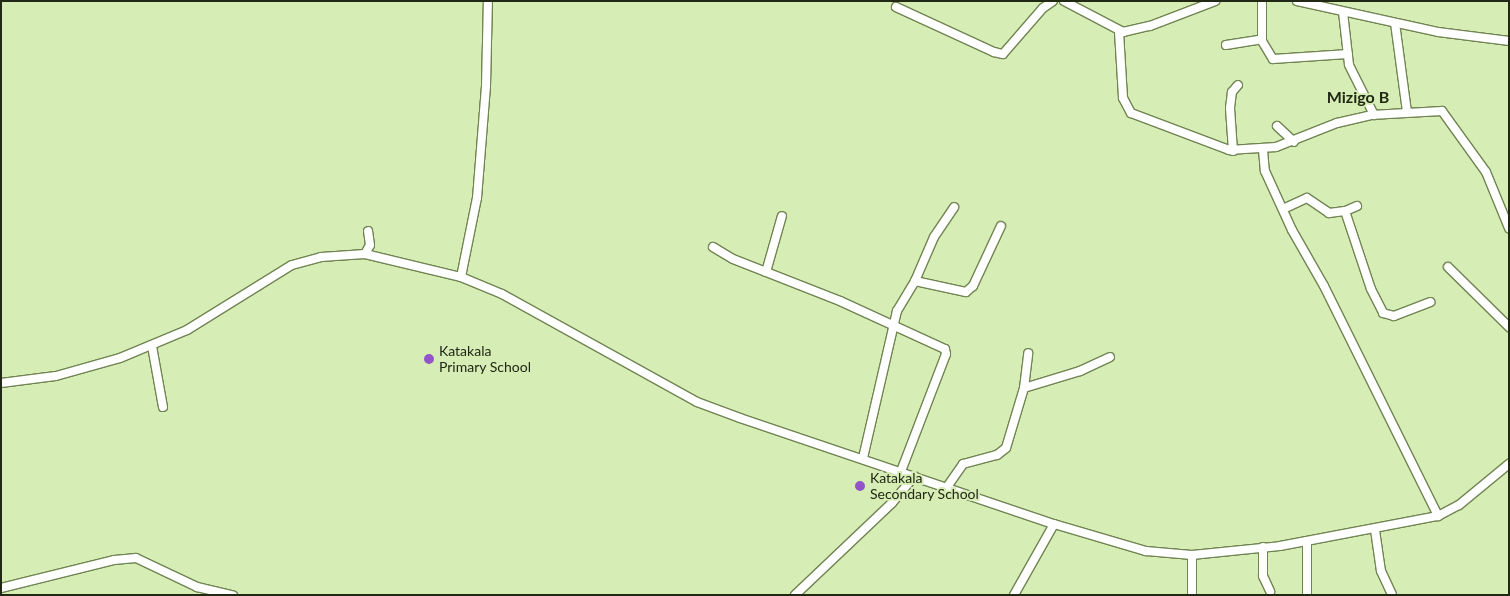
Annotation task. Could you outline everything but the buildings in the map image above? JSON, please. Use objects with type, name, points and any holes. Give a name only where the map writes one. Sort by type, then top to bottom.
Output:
[{"type":"street","points":[[461,278],[477,198],[486,86],[488,1]]},
{"type":"street","points":[[896,7],[994,52],[1003,54],[1043,8],[1053,1]]},
{"type":"street","points":[[1064,1],[1119,32],[1150,26],[1215,1]]},
{"type":"street","points":[[1262,1],[1262,39],[1273,59],[1348,54]]},
{"type":"street","points":[[1298,1],[1395,23],[1509,41]]},
{"type":"street","points":[[1343,12],[1348,54],[1355,78],[1374,115]]},
{"type":"street","points":[[1395,23],[1407,112]]},
{"type":"street","points":[[1119,32],[1123,98],[1131,113],[1233,151],[1263,150],[1294,142],[1337,123],[1374,115],[1434,110],[1447,115],[1486,172],[1509,228]]},
{"type":"street","points":[[1226,45],[1262,39]]},
{"type":"street","points":[[1233,151],[1230,108],[1232,92],[1238,85]]},
{"type":"street","points":[[1278,126],[1294,142]]},
{"type":"street","points":[[1263,150],[1262,164],[1283,209],[1438,516]]},
{"type":"street","points":[[1283,209],[1307,198],[1329,213],[1345,211],[1357,206]]},
{"type":"street","points":[[863,458],[891,326],[897,311],[915,282],[934,237],[954,207]]},
{"type":"street","points":[[1345,211],[1371,289],[1384,313],[1394,316],[1430,302]]},
{"type":"street","points":[[766,272],[782,216]]},
{"type":"street","points":[[915,282],[966,292],[973,286],[1001,226]]},
{"type":"street","points":[[365,254],[370,245],[368,232]]},
{"type":"street","points":[[714,247],[733,260],[766,272],[946,350],[901,471]]},
{"type":"street","points":[[1,383],[91,367],[152,346],[187,330],[292,264],[321,257],[365,254],[461,278],[510,298],[698,402],[1054,524],[1146,551],[1192,555],[1263,548],[1375,530],[1438,516],[1459,506],[1509,464]]},
{"type":"street","points":[[1448,267],[1509,328]]},
{"type":"street","points":[[152,346],[163,407]]},
{"type":"street","points":[[947,487],[963,464],[996,455],[1006,448],[1024,388],[1028,353]]},
{"type":"street","points":[[1024,388],[1080,371],[1110,357]]},
{"type":"street","points":[[795,595],[892,503],[914,476]]},
{"type":"street","points":[[1014,595],[1054,524]]},
{"type":"street","points":[[1375,530],[1381,571],[1392,595]]},
{"type":"street","points":[[1307,541],[1307,595]]},
{"type":"street","points":[[1263,548],[1263,576],[1270,591]]},
{"type":"street","points":[[1192,555],[1192,595]]},
{"type":"street","points":[[1,588],[114,560],[136,558],[197,587],[232,595]]},
{"type":"place","name":"Katakala Primary School","points":[[429,359]]},
{"type":"place","name":"Katakala Secondary School","points":[[860,486]]},
{"type":"district","name":"Mizigo B","points":[[1358,97]]}]
